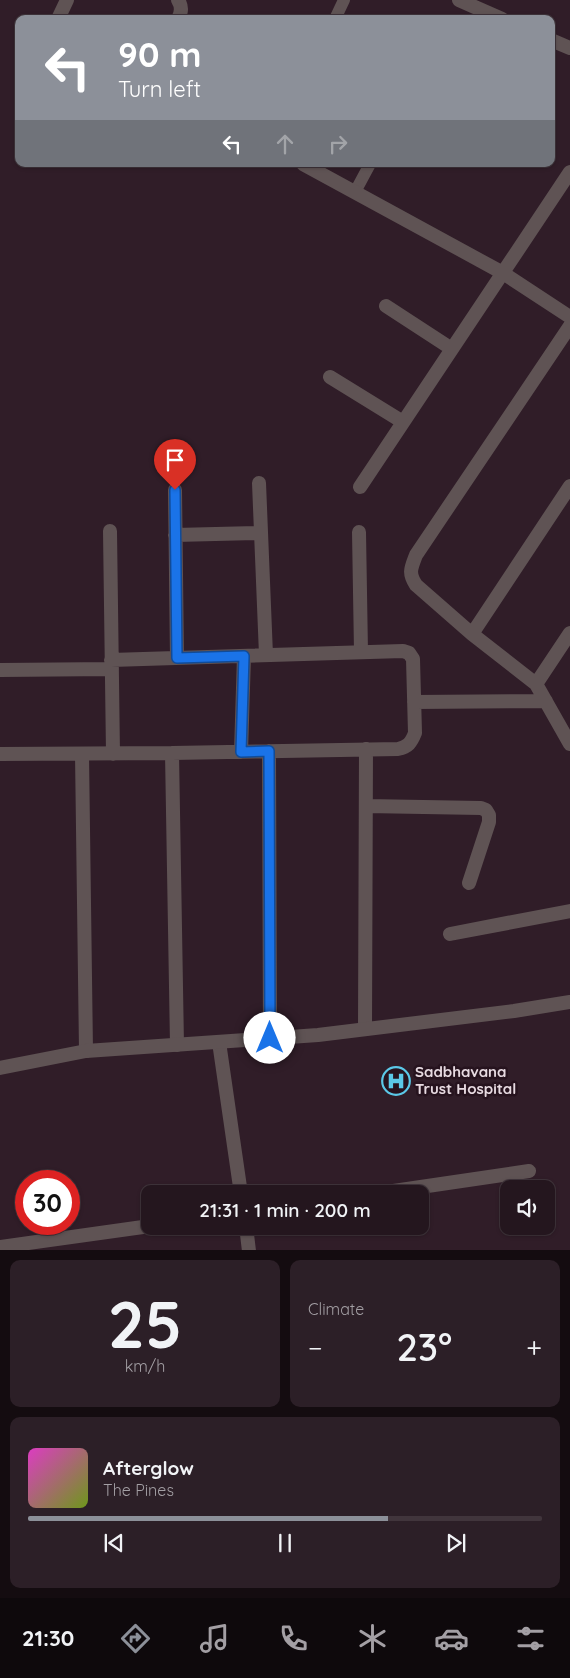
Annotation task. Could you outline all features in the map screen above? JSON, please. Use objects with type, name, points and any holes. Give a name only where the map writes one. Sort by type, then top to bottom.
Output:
[{"type":"street","points":[[60,15],[67,0]]},
{"type":"street","points":[[178,0],[181,6],[180,15]]},
{"type":"street","points":[[459,0],[493,15]]},
{"type":"street","points":[[555,42],[570,48]]},
{"type":"street","points":[[309,167],[503,273],[570,317]]},
{"type":"street","points":[[360,486],[570,172]]},
{"type":"street","points":[[386,306],[452,349]]},
{"type":"street","points":[[570,326],[416,555],[411,567],[411,577],[416,585],[472,634],[536,684],[566,730],[570,744]]},
{"type":"street","points":[[330,377],[403,422]]},
{"type":"street","points":[[259,483],[266,655]]},
{"type":"street","points":[[472,634],[570,486]]},
{"type":"street","points":[[175,490],[177,658]]},
{"type":"street","points":[[110,531],[113,754]]},
{"type":"street","points":[[359,532],[361,652]]},
{"type":"street","points":[[176,535],[261,533]]},
{"type":"street","points":[[536,684],[570,632]]},
{"type":"street","points":[[0,670],[112,664],[177,658],[403,651],[409,653],[413,659],[415,733],[412,742],[406,747],[398,749],[0,754]]},
{"type":"street","points":[[241,752],[244,656]]},
{"type":"street","points":[[414,702],[546,701]]},
{"type":"street","points":[[366,749],[366,1029]]},
{"type":"street","points":[[269,751],[270,1038]]},
{"type":"street","points":[[172,753],[177,1045]]},
{"type":"street","points":[[82,754],[86,1052]]},
{"type":"street","points":[[366,806],[481,808],[486,810],[489,815],[489,822],[470,883]]},
{"type":"street","points":[[450,934],[570,912]]},
{"type":"street","points":[[0,1068],[86,1052],[366,1029],[514,1011],[570,1002]]},
{"type":"street","points":[[219,1042],[240,1185]]},
{"type":"street","points":[[429,1186],[529,1171]]},
{"type":"street","points":[[0,1247],[141,1227]]},
{"type":"street","points":[[247,1235],[249,1250]]},
{"type":"lane","points":[[337,15],[344,0]]},
{"type":"lane","points":[[355,192],[368,167]]},
{"type":"place","name":"Sadbhavana Trust Hospital","points":[[396,1081]]},
{"type":"route","points":[[175,490],[177,658],[244,656],[241,752],[269,751],[270,1038]]}]
